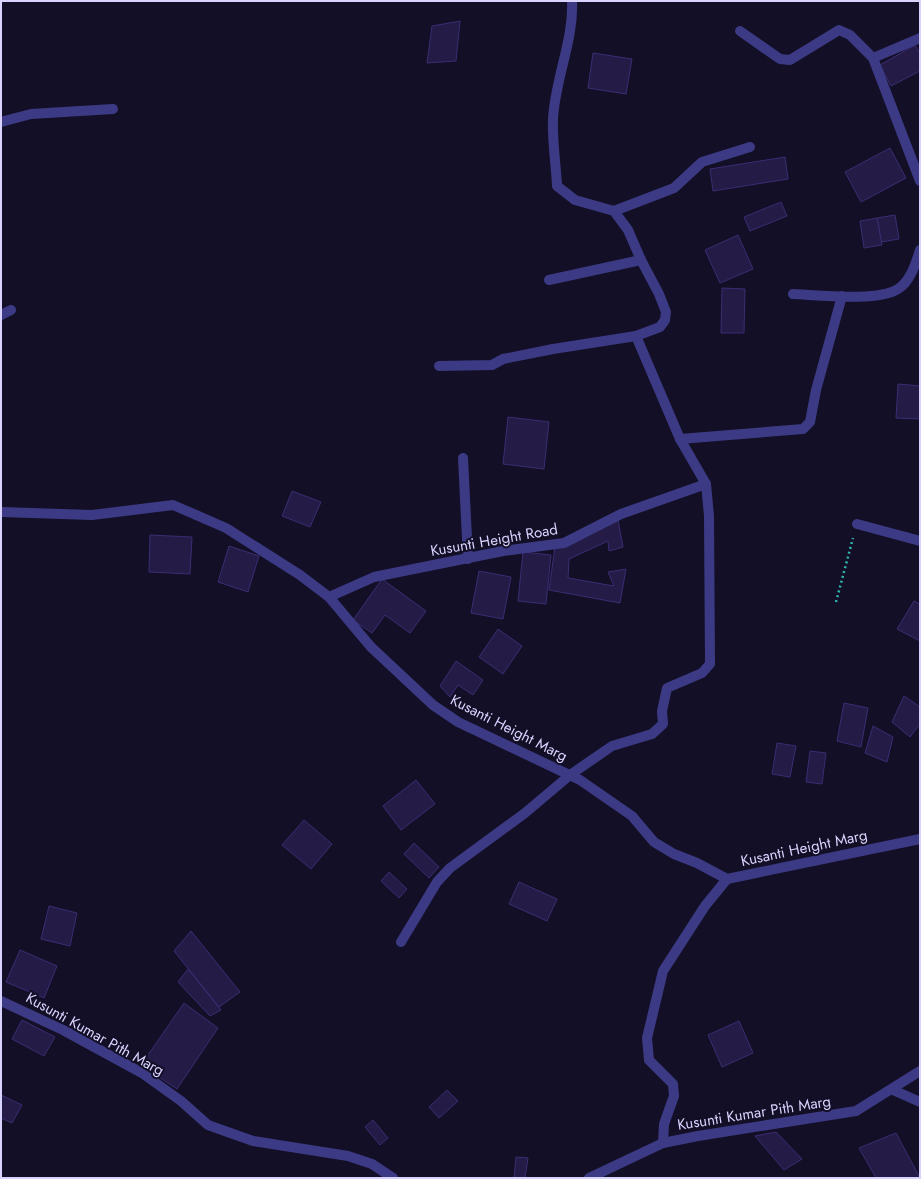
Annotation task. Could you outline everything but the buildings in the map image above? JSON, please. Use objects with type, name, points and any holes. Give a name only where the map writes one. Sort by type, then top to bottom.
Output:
[{"type":"street","points":[[572,1],[573,15],[561,71],[553,119],[557,186],[575,200],[614,211],[674,188],[702,162],[750,147]]},
{"type":"street","points":[[740,31],[780,59],[790,60],[839,30],[850,35],[873,58],[920,181]]},
{"type":"street","points":[[873,58],[920,38]]},
{"type":"street","points":[[1,122],[30,114],[113,109]]},
{"type":"street","points":[[439,366],[492,365],[502,359],[636,336],[660,327],[665,320],[666,312],[659,294],[640,260],[628,230],[614,211]]},
{"type":"street","points":[[792,294],[881,296],[899,289],[915,268],[920,250]]},
{"type":"street","points":[[549,280],[640,260]]},
{"type":"street","points":[[680,439],[803,429],[810,422],[816,390],[842,296]]},
{"type":"street","points":[[1,315],[11,310]]},
{"type":"street","points":[[401,942],[437,882],[450,868],[525,813],[570,775],[612,746],[652,734],[663,724],[662,711],[667,688],[702,673],[710,664],[709,516],[706,484],[680,439],[636,336]]},
{"type":"street","points":[[463,458],[468,559]]},
{"type":"street","name":"Kusunti Height Road","points":[[329,598],[374,577],[503,551],[564,543],[622,514],[706,484]]},
{"type":"street","name":"Kusanti Height Marg","points":[[1,512],[92,515],[173,505],[226,528],[300,575],[329,598],[371,647],[432,706],[458,722],[570,775],[632,816],[654,842],[674,854],[696,862],[727,879],[920,839]]},
{"type":"street","points":[[857,524],[920,541]]},
{"type":"street","points":[[663,1144],[664,1124],[674,1096],[673,1084],[649,1060],[647,1038],[662,971],[705,906],[727,879]]},
{"type":"street","name":"Kusunti Kumar Pith Marg","points":[[1,1001],[62,1030],[142,1073],[181,1101],[208,1125],[253,1141],[348,1156],[372,1164],[393,1178]]},
{"type":"street","name":"Kusunti Kumar Pith Marg","points":[[589,1178],[663,1144],[698,1136],[856,1111],[893,1090],[920,1071]]},
{"type":"street","points":[[893,1090],[920,1102]]},
{"type":"path","points":[[836,602],[857,524]]}]
